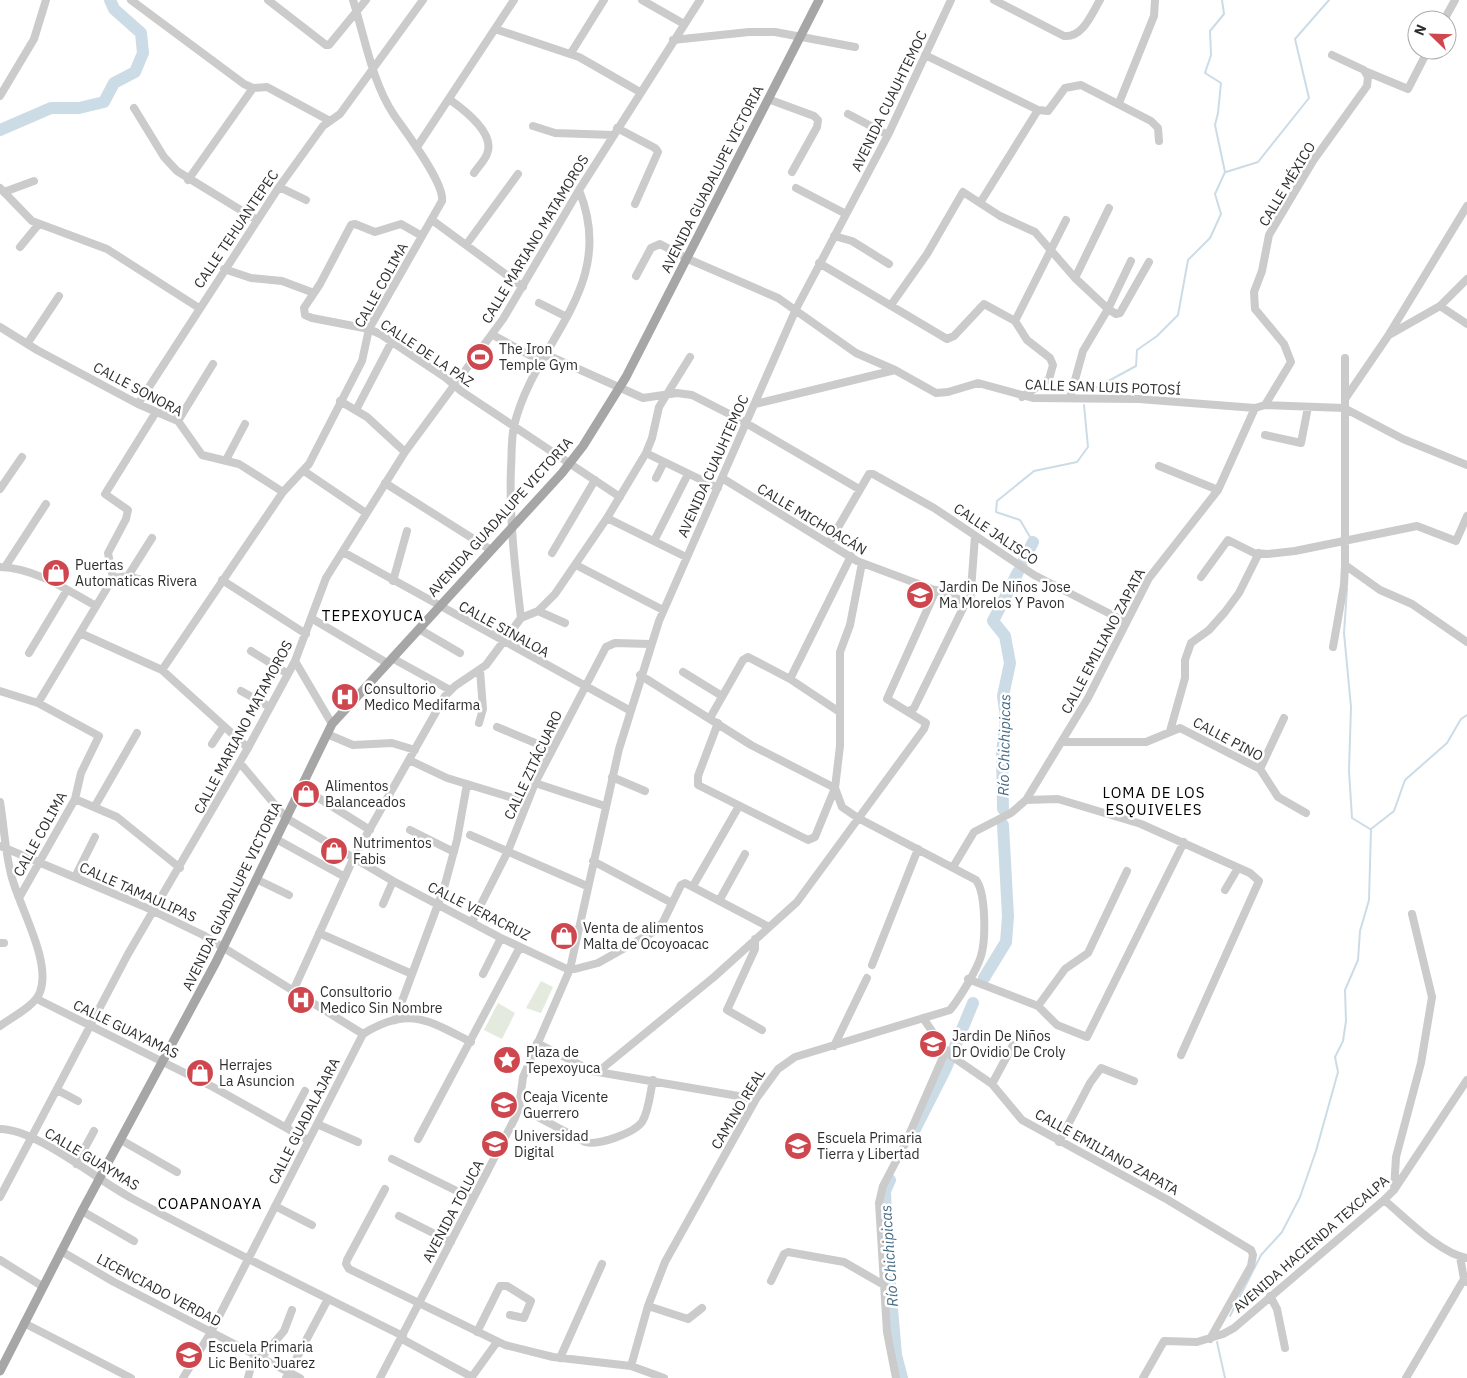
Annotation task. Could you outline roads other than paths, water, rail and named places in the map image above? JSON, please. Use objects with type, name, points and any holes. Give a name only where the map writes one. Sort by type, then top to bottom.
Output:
[{"type":"main road","name":"AVENIDA GUADALUPE VICTORIA","points":[[0,1371],[42,1286],[224,946],[332,724],[570,463],[620,389],[819,0]]},
{"type":"street","points":[[0,96],[34,39],[46,0]]},
{"type":"street","points":[[131,0],[244,84],[253,88],[267,87],[330,122]]},
{"type":"street","points":[[268,0],[326,45],[332,44],[366,0]]},
{"type":"street","name":"CALLE COLIMA","points":[[162,670],[283,492],[304,471],[362,361],[369,329],[442,201],[442,193],[417,147],[378,88],[353,0]]},
{"type":"street","points":[[417,147],[514,0]]},
{"type":"street","points":[[570,53],[604,0]]},
{"type":"street","name":"CALLE MARIANO MATAMOROS","points":[[0,1198],[2,1186],[32,1138],[128,954],[240,763],[295,661],[321,587],[405,452],[493,335],[523,288],[615,131],[700,0]]},
{"type":"street","name":"AVENIDA CUAUHTEMOC","points":[[570,969],[605,806],[629,710],[663,610],[796,309],[888,135],[951,0]]},
{"type":"street","points":[[994,0],[1064,36],[1070,37],[1079,33],[1100,0]]},
{"type":"street","points":[[1119,103],[1154,16],[1156,0]]},
{"type":"street","points":[[647,1],[684,24]]},
{"type":"street","name":"CALLE TEHUANTEPEC","points":[[2,190],[26,216],[38,225],[107,248],[199,308],[279,187],[323,126],[340,114],[373,70],[418,2]]},
{"type":"street","points":[[495,29],[570,53],[640,92]]},
{"type":"street","points":[[673,40],[764,31],[800,36],[855,48]]},
{"type":"street","points":[[925,55],[1038,110],[1048,111],[1065,88],[1079,85],[1119,103],[1155,124],[1158,128],[1159,141]]},
{"type":"street","points":[[1332,55],[1408,89],[1423,60]]},
{"type":"street","name":"CALLE MÉXICO","points":[[1265,406],[1290,362],[1284,344],[1253,303],[1254,292],[1262,271],[1269,235],[1313,161],[1367,86],[1367,72]]},
{"type":"street","points":[[188,180],[253,88]]},
{"type":"street","points":[[450,99],[476,121],[488,143],[488,152],[474,173]]},
{"type":"street","points":[[768,99],[814,116],[818,120],[817,127],[792,172]]},
{"type":"street","points":[[134,108],[164,157],[188,180],[257,220]]},
{"type":"street","points":[[980,203],[1038,110]]},
{"type":"street","points":[[848,114],[888,135]]},
{"type":"street","points":[[533,126],[555,133],[615,131],[655,148],[658,152],[635,204]]},
{"type":"street","points":[[466,245],[518,174]]},
{"type":"street","points":[[2,190],[34,181]]},
{"type":"street","points":[[279,187],[306,200]]},
{"type":"street","points":[[796,188],[846,214]]},
{"type":"street","points":[[521,618],[512,526],[511,482],[514,425],[525,396],[582,288],[586,272],[588,227],[579,190]]},
{"type":"street","points":[[891,305],[930,249],[962,192],[1006,219],[1032,229],[1075,278],[1108,309],[1116,314],[1120,313],[1149,262]]},
{"type":"street","points":[[1345,399],[1388,336],[1467,206]]},
{"type":"street","points":[[1075,278],[1109,208]]},
{"type":"street","points":[[432,220],[523,288]]},
{"type":"street","points":[[1015,321],[1066,220]]},
{"type":"street","name":"CALLE DE LA PAZ","points":[[422,236],[401,224],[375,232],[355,224],[348,228],[314,293],[304,308],[307,317],[369,329],[392,341],[454,386],[620,497]]},
{"type":"street","points":[[20,248],[38,225]]},
{"type":"street","points":[[834,236],[852,241],[889,264]]},
{"type":"street","name":"CALLE SAN LUIS POTOSÍ","points":[[636,276],[649,251],[657,244],[765,291],[796,309],[856,353],[895,370],[936,392],[948,392],[978,383],[1022,397],[1139,399],[1255,408],[1265,406],[1344,408]]},
{"type":"street","points":[[1070,398],[1083,352],[1108,309],[1131,261]]},
{"type":"street","points":[[819,263],[947,339],[954,336],[984,304],[1015,321],[1027,340],[1050,358],[1053,365],[1049,379],[1022,397]]},
{"type":"street","points":[[224,269],[251,278],[282,281],[314,293]]},
{"type":"street","points":[[1388,336],[1440,306],[1467,279]]},
{"type":"street","points":[[28,344],[60,296]]},
{"type":"street","points":[[539,303],[567,317]]},
{"type":"street","points":[[1440,306],[1467,324]]},
{"type":"street","points":[[138,404],[199,308]]},
{"type":"street","points":[[1399,317],[1408,325]]},
{"type":"street","name":"CALLE SONORA","points":[[0,327],[138,404],[178,421],[202,455],[226,460],[244,467],[283,492]]},
{"type":"street","points":[[493,335],[643,398],[677,393],[692,395],[859,489]]},
{"type":"street","points":[[356,410],[392,341]]},
{"type":"street","points":[[293,990],[354,857],[450,690],[480,670],[521,618],[538,610],[555,594],[576,565],[646,453],[652,438],[656,416],[664,396],[690,357]]},
{"type":"street","points":[[1333,647],[1344,585],[1345,358]]},
{"type":"street","points":[[178,421],[213,364]]},
{"type":"street","points":[[755,404],[895,370]]},
{"type":"street","points":[[340,401],[356,410],[405,452]]},
{"type":"street","name":"CALLE EMILIANO ZAPATA","points":[[953,867],[974,832],[1011,813],[1026,800],[1063,742],[1149,578],[1218,490],[1255,408]]},
{"type":"street","points":[[1264,435],[1301,443],[1308,408]]},
{"type":"street","points":[[1344,408],[1403,439],[1467,465]]},
{"type":"street","points":[[0,691],[38,703],[113,578],[108,553],[128,513],[124,506],[105,496],[106,491],[156,412]]},
{"type":"street","points":[[226,460],[245,424]]},
{"type":"street","points":[[646,453],[718,488]]},
{"type":"street","points":[[0,489],[22,457]]},
{"type":"street","points":[[656,478],[664,462]]},
{"type":"street","points":[[1159,466],[1218,490]]},
{"type":"street","points":[[304,471],[366,513]]},
{"type":"street","points":[[654,541],[688,474]]},
{"type":"street","name":"CALLE JALISCO","points":[[829,543],[869,474],[876,475],[934,508],[1034,575],[1126,622]]},
{"type":"street","name":"CALLE MICHOACÁN","points":[[722,478],[862,563],[971,604]]},
{"type":"street","points":[[552,553],[595,480]]},
{"type":"street","points":[[385,483],[490,550]]},
{"type":"street","points":[[46,504],[2,567],[40,576],[96,606]]},
{"type":"street","points":[[1201,577],[1225,542],[1230,540],[1259,553],[1295,551],[1417,526],[1456,541],[1467,516]]},
{"type":"street","points":[[607,518],[686,557]]},
{"type":"street","points":[[394,581],[407,531]]},
{"type":"street","points":[[909,711],[914,708],[971,604],[975,536]]},
{"type":"street","points":[[128,576],[152,538]]},
{"type":"street","name":"CALLE SINALOA","points":[[342,552],[629,710]]},
{"type":"street","points":[[1170,731],[1185,678],[1185,660],[1191,643],[1209,630],[1226,612],[1239,593],[1259,553]]},
{"type":"street","points":[[790,679],[851,556]]},
{"type":"street","points":[[718,723],[697,781],[702,787],[808,840],[815,837],[835,788],[840,746],[838,711],[840,652],[850,625],[862,563]]},
{"type":"street","points":[[576,565],[663,610]]},
{"type":"street","points":[[1344,565],[1380,590],[1412,604],[1467,642]]},
{"type":"street","points":[[113,578],[128,576],[146,582]]},
{"type":"street","points":[[222,580],[306,634]]},
{"type":"street","points":[[29,653],[66,590]]},
{"type":"street","points":[[599,1072],[714,977],[797,902],[926,726],[926,723],[909,711],[889,702],[887,698],[936,590]]},
{"type":"street","points":[[538,610],[565,623]]},
{"type":"street","points":[[311,618],[450,690]]},
{"type":"street","points":[[419,629],[460,653]]},
{"type":"street","points":[[80,633],[162,670],[248,748]]},
{"type":"street","name":"CALLE ZITÁCUARO","points":[[472,922],[508,851],[535,783],[606,646],[614,643],[650,644]]},
{"type":"street","points":[[251,651],[288,674]]},
{"type":"street","points":[[710,718],[746,658],[751,658],[790,679],[838,711]]},
{"type":"street","points":[[295,661],[332,724]]},
{"type":"street","points":[[479,723],[483,709],[480,670]]},
{"type":"street","points":[[683,672],[722,696]]},
{"type":"street","points":[[640,675],[758,749],[835,788]]},
{"type":"street","points":[[241,691],[270,707]]},
{"type":"street","name":"CALLE COLIMA","points":[[19,898],[75,799],[81,773],[99,736],[38,703]]},
{"type":"street","points":[[1260,769],[1284,718]]},
{"type":"street","points":[[212,744],[224,726]]},
{"type":"street","points":[[497,727],[552,750]]},
{"type":"street","name":"CALLE PINO","points":[[1063,742],[1140,742],[1155,740],[1170,731],[1180,728],[1260,769],[1278,797],[1306,813]]},
{"type":"street","points":[[95,806],[138,733]]},
{"type":"street","points":[[327,734],[353,745],[392,743],[415,750]]},
{"type":"street","points":[[409,760],[467,784],[526,802]]},
{"type":"street","name":"CALLE VERACRUZ","points":[[240,763],[286,818],[393,881],[501,938],[570,969]]},
{"type":"street","points":[[612,777],[645,791]]},
{"type":"street","points":[[535,783],[605,806]]},
{"type":"street","points":[[395,1020],[438,904],[454,852],[467,784]]},
{"type":"street","points":[[301,787],[370,830]]},
{"type":"street","name":"CAMINO REAL","points":[[631,1366],[648,1306],[665,1262],[756,1099],[778,1069],[786,1062],[950,1010],[981,956],[984,919],[978,882],[858,818],[842,807],[835,788]]},
{"type":"street","points":[[75,799],[95,806],[116,817],[180,868]]},
{"type":"street","points":[[1026,800],[1058,799],[1141,824],[1250,873],[1259,882],[1181,1055]]},
{"type":"street","points":[[0,802],[3,847],[11,877],[40,960],[42,987],[37,999],[0,1026]]},
{"type":"street","points":[[692,886],[739,806]]},
{"type":"street","points":[[410,830],[454,852]]},
{"type":"street","points":[[470,835],[587,886]]},
{"type":"street","points":[[75,877],[95,837]]},
{"type":"street","points":[[276,839],[345,877]]},
{"type":"street","points":[[968,979],[1038,1006],[1057,1025],[1084,1037],[1088,1036],[1184,842]]},
{"type":"street","name":"CALLE TAMAULIPAS","points":[[3,847],[154,911],[224,946],[363,1034]]},
{"type":"street","points":[[872,965],[918,849]]},
{"type":"street","points":[[719,901],[745,854]]},
{"type":"street","points":[[593,861],[672,903]]},
{"type":"street","points":[[1225,890],[1238,868]]},
{"type":"street","points":[[1038,1006],[1065,969],[1088,953],[1127,871]]},
{"type":"street","points":[[256,879],[289,896]]},
{"type":"street","points":[[383,904],[393,881]]},
{"type":"street","points":[[570,969],[598,963],[655,930],[662,922],[681,885],[685,883],[769,927]]},
{"type":"street","points":[[1394,1190],[1396,1157],[1421,1062],[1432,1002],[1431,988],[1412,914]]},
{"type":"street","points":[[319,933],[412,974]]},
{"type":"street","points":[[483,974],[501,938]]},
{"type":"street","points":[[755,939],[755,949],[727,1010],[762,1030]]},
{"type":"street","points":[[418,1140],[520,947]]},
{"type":"street","name":"AVENIDA TOLUCA","points":[[380,1378],[508,1135],[519,1107],[523,1077],[570,969]]},
{"type":"street","points":[[834,1046],[867,978]]},
{"type":"street","name":"CALLE GUAYAMAS","points":[[37,999],[163,1061],[308,1140]]},
{"type":"street","points":[[363,1034],[395,1020],[410,1017],[424,1019],[471,1042]]},
{"type":"street","name":"CALLE EMILIANO ZAPATA","points":[[924,1018],[946,1051],[954,1059],[992,1084],[1017,1116],[1060,1142],[1168,1200],[1251,1250],[1253,1255],[1251,1266],[1210,1339]]},
{"type":"street","name":"CALLE GUADALAJARA","points":[[183,1378],[211,1332],[363,1034]]},
{"type":"street","points":[[537,1043],[592,1071],[756,1099]]},
{"type":"street","points":[[992,1084],[1014,1044]]},
{"type":"street","points":[[896,1378],[887,1332],[880,1196],[946,1051]]},
{"type":"street","points":[[1060,1142],[1086,1091],[1101,1068],[1134,1081]]},
{"type":"street","points":[[519,1107],[585,1142],[597,1144],[632,1130],[642,1122],[653,1080]]},
{"type":"street","name":"AVENIDA HACIENDA TEXCALPA","points":[[1142,1378],[1164,1341],[1192,1343],[1210,1339],[1234,1328],[1384,1200],[1394,1190],[1467,1080]]},
{"type":"street","points":[[57,1090],[78,1102]]},
{"type":"street","points":[[286,1127],[305,1091]]},
{"type":"street","points":[[317,1124],[358,1142]]},
{"type":"street","name":"CALLE GUAYMAS","points":[[0,1129],[32,1138],[99,1180],[402,1338],[472,1377]]},
{"type":"street","points":[[76,1164],[94,1131]]},
{"type":"street","points":[[120,1140],[177,1172]]},
{"type":"street","points":[[392,1159],[473,1199]]},
{"type":"street","points":[[384,1189],[346,1264],[349,1269],[497,1342],[560,1358],[631,1366],[664,1378]]},
{"type":"street","points":[[1384,1200],[1442,1247],[1463,1257],[1465,1280],[1406,1378]]},
{"type":"street","points":[[275,1206],[312,1225]]},
{"type":"street","points":[[82,1211],[134,1241]]},
{"type":"street","points":[[399,1216],[451,1242]]},
{"type":"street","name":"LICENCIADO VERDAD","points":[[61,1250],[101,1275],[258,1356],[288,1375],[300,1378]]},
{"type":"street","points":[[771,1281],[784,1254],[788,1252],[844,1262],[884,1285]]},
{"type":"street","points":[[0,1260],[42,1286]]},
{"type":"street","points":[[560,1358],[602,1264]]},
{"type":"street","points":[[477,1332],[500,1286],[507,1286],[531,1301],[524,1318],[510,1315]]},
{"type":"street","points":[[1270,1296],[1277,1309],[1285,1348]]},
{"type":"street","points":[[288,1375],[328,1299]]},
{"type":"street","points":[[648,1306],[688,1319],[702,1308]]},
{"type":"street","points":[[248,1378],[258,1356],[284,1331],[292,1310]]},
{"type":"street","points":[[24,1324],[131,1378]]},
{"type":"street","points":[[472,1377],[497,1342]]},
{"type":"waterway","points":[[0,130],[51,108],[79,108],[104,102],[114,83],[135,72],[143,53],[141,33],[114,9],[110,0]]},
{"type":"waterway","points":[[1090,391],[1136,366],[1137,350],[1157,336],[1178,315],[1188,260],[1210,238],[1221,214],[1215,194],[1225,172],[1215,125],[1221,83],[1205,73],[1211,55],[1210,31],[1224,14],[1222,0]]},
{"type":"waterway","points":[[1226,172],[1258,162],[1309,98],[1295,39],[1329,0]]},
{"type":"waterway","points":[[1033,542],[1020,520],[996,512],[997,501],[1034,471],[1077,462],[1088,447],[1084,405]]},
{"type":"waterway","name":"Río Chichipicas","points":[[1024,560],[1033,542]]},
{"type":"waterway","name":"Río Chichipicas","points":[[1003,809],[1002,753],[1006,717],[1003,696],[1010,663],[1005,636],[993,621],[1018,572]]},
{"type":"waterway","points":[[1347,589],[1344,633],[1351,707],[1349,771],[1352,818],[1370,829]]},
{"type":"waterway","points":[[1371,829],[1394,811],[1405,780],[1447,743],[1461,719],[1467,715]]},
{"type":"waterway","name":"Río Chichipicas","points":[[984,978],[1006,942],[1008,916],[1003,825]]},
{"type":"waterway","points":[[1230,1316],[1261,1255],[1282,1232],[1300,1197],[1316,1151],[1338,1072],[1335,1057],[1343,1041],[1346,1021],[1345,990],[1358,960],[1360,931],[1369,900],[1371,829]]},
{"type":"waterway","name":"Río Chichipicas","points":[[911,1137],[946,1068],[973,1003]]},
{"type":"waterway","name":"Río Chichipicas","points":[[890,1180],[885,1191],[888,1262],[896,1355],[902,1378]]},
{"type":"waterway","points":[[1217,1342],[1225,1378]]},
{"type":"place","name":"The Iron Temple Gym","points":[[480,357]]},
{"type":"place","name":"Puertas Automaticas Rivera","points":[[56,573]]},
{"type":"place","name":"Jardin De Niños Jose Ma Morelos Y Pavon","points":[[920,595]]},
{"type":"place","name":"Consultorio Medico Medifarma","points":[[345,697]]},
{"type":"place","name":"Alimentos Balanceados","points":[[306,794]]},
{"type":"place","name":"Nutrimentos Fabis","points":[[334,851]]},
{"type":"place","name":"Venta de alimentos Malta de Ocoyoacac","points":[[564,936]]},
{"type":"place","name":"Consultorio Medico Sin Nombre","points":[[301,1000]]},
{"type":"place","name":"Jardin De Niños Dr Ovidio De Croly","points":[[933,1044]]},
{"type":"place","name":"Plaza de Tepexoyuca","points":[[507,1060]]},
{"type":"place","name":"Herrajes La Asuncion","points":[[200,1073]]},
{"type":"place","name":"Ceaja Vicente Guerrero","points":[[504,1105]]},
{"type":"place","name":"Universidad Digital","points":[[495,1144]]},
{"type":"place","name":"Escuela Primaria Tierra y Libertad","points":[[798,1146]]},
{"type":"place","name":"Escuela Primaria Lic Benito Juarez","points":[[189,1355]]},
{"type":"district","name":"TEPEXOYUCA","points":[[373,615]]},
{"type":"district","name":"LOMA DE LOS ESQUIVELES","points":[[1154,800]]},
{"type":"district","name":"COAPANOAYA","points":[[210,1203]]}]
